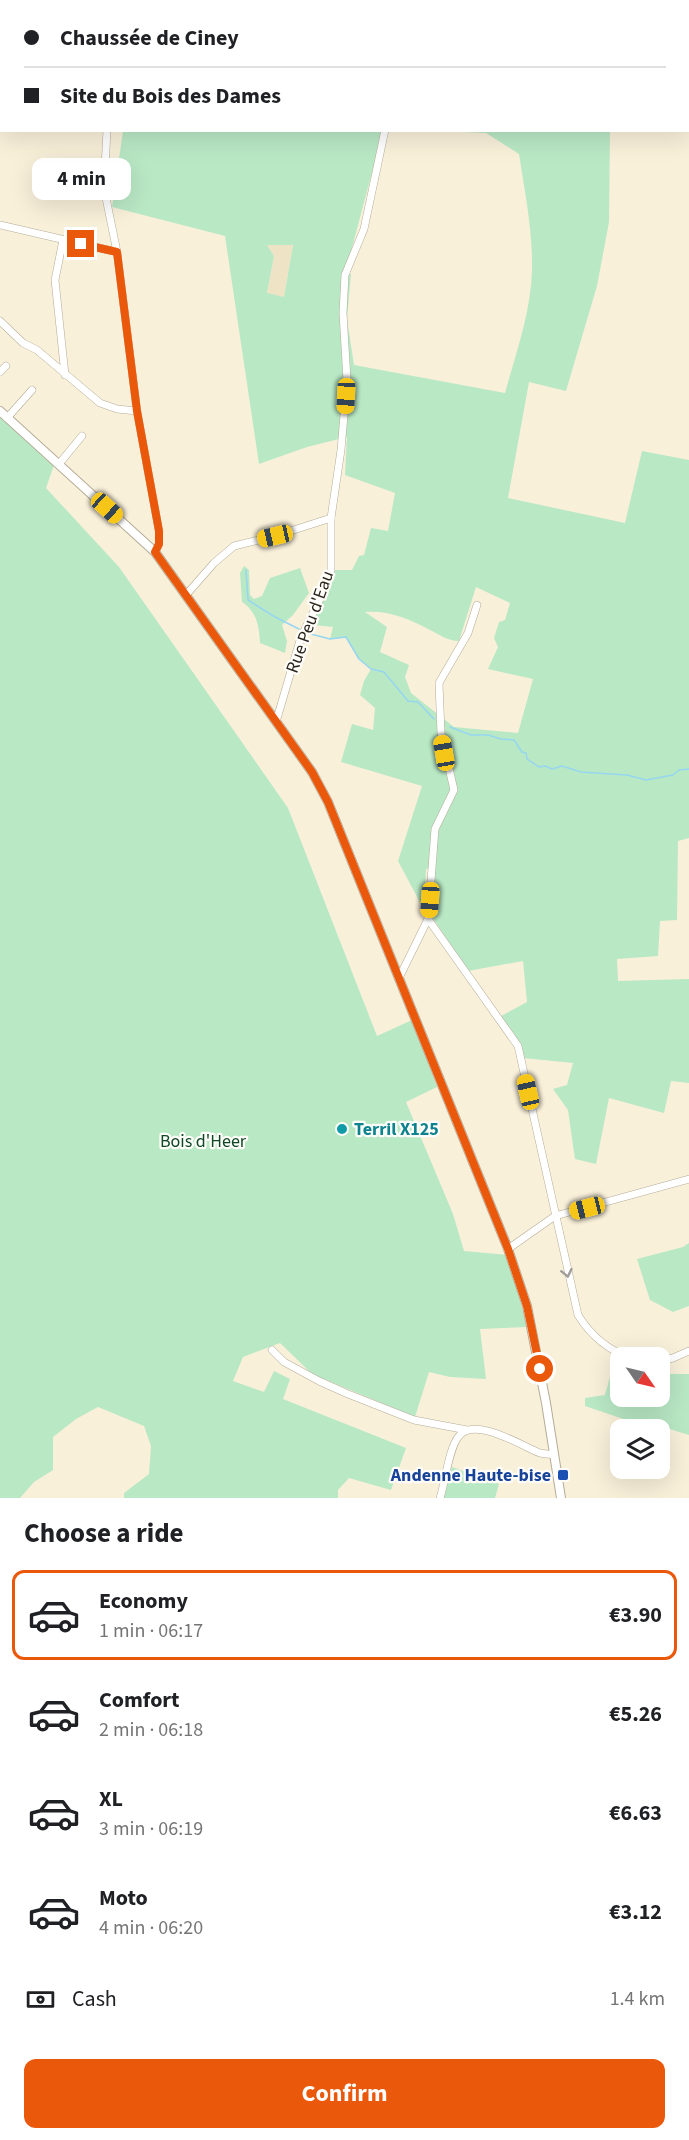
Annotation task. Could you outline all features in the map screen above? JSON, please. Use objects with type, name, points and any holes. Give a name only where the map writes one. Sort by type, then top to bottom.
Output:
[{"type":"main road","points":[[4,415],[155,552],[312,772],[328,802],[508,1249],[527,1306],[561,1498]]},
{"type":"street","points":[[107,132],[104,188],[117,252],[137,411],[159,531],[159,544],[155,552]]},
{"type":"street","name":"Rue Peu d'Eau","points":[[276,722],[301,637],[323,593],[331,570],[331,518],[341,450],[347,380],[343,313],[345,274],[364,229],[385,132]]},
{"type":"street","points":[[0,225],[117,252]]},
{"type":"street","points":[[63,240],[55,280],[65,375]]},
{"type":"street","points":[[0,321],[100,403],[117,409],[137,411]]},
{"type":"street","points":[[0,372],[6,366]]},
{"type":"street","points":[[4,415],[32,390]]},
{"type":"street","points":[[59,464],[82,436]]},
{"type":"street","points":[[186,595],[214,563],[234,546],[331,518]]},
{"type":"street","points":[[400,976],[428,919],[435,829],[454,790],[441,733],[439,683],[468,633],[477,605]]},
{"type":"street","points":[[428,919],[518,1046],[578,1315],[590,1332],[602,1344],[610,1348]]},
{"type":"street","points":[[508,1249],[555,1216],[689,1179]]},
{"type":"street","points":[[272,1350],[284,1362],[319,1381],[414,1420],[467,1430],[493,1432],[542,1453],[554,1455]]},
{"type":"street","points":[[670,1358],[689,1351]]},
{"type":"street","points":[[440,1498],[458,1436],[467,1430]]},
{"type":"shaded area","points":[[293,244],[284,297],[267,294],[274,256],[267,245]]},
{"type":"green space","points":[[123,132],[383,132],[345,274],[351,274],[347,319],[354,365],[505,393],[526,317],[531,286],[530,227],[519,154],[486,133],[465,132],[610,132],[609,222],[597,286],[566,391],[529,382],[508,498],[625,523],[642,451],[689,460],[689,838],[678,841],[677,920],[660,921],[658,956],[617,959],[618,981],[689,979],[689,1083],[671,1081],[664,1113],[609,1098],[596,1164],[575,1159],[568,1110],[553,1089],[567,1085],[573,1063],[523,1058],[519,1042],[501,1016],[527,1002],[523,961],[468,971],[432,917],[434,868],[426,869],[424,910],[398,861],[422,786],[341,762],[352,724],[373,730],[375,708],[360,695],[371,669],[359,659],[346,637],[330,639],[333,627],[313,625],[331,570],[352,570],[359,556],[364,555],[371,528],[388,531],[395,493],[345,475],[347,437],[307,447],[259,464],[225,236],[112,207]],"holes":[[[267,245],[293,245],[284,297],[267,293],[274,256]],[[476,587],[510,603],[505,620],[499,622],[494,638],[498,647],[488,669],[533,679],[518,733],[454,727],[411,693],[405,677],[409,665],[380,652],[387,627],[365,612],[381,612],[397,616],[413,621],[447,639],[459,641]]]},
{"type":"green space","name":"Bois d'Heer","points":[[0,412],[54,465],[46,488],[119,567],[288,808],[377,1036],[412,1020],[437,1087],[406,1102],[453,1214],[464,1251],[508,1255],[527,1327],[480,1329],[486,1379],[450,1377],[429,1372],[415,1417],[312,1374],[280,1343],[243,1357],[233,1381],[264,1392],[274,1371],[290,1379],[283,1399],[406,1448],[391,1490],[349,1478],[338,1490],[338,1498],[124,1498],[124,1493],[149,1474],[151,1446],[144,1426],[98,1407],[76,1419],[53,1437],[53,1470],[34,1482],[20,1498],[0,1498]]},
{"type":"green space","points":[[244,566],[249,570],[250,595],[254,599],[262,596],[270,578],[300,568],[309,593],[293,615],[282,625],[287,641],[285,653],[260,643],[256,620],[251,610],[242,602],[240,573]]},
{"type":"green space","points":[[689,1243],[689,1306],[673,1312],[650,1300],[637,1259],[683,1247]]},
{"type":"green space","points":[[670,1374],[689,1374],[689,1435],[670,1429],[670,1419],[623,1419],[585,1406],[585,1398],[605,1395],[610,1377],[610,1407],[670,1407]]},
{"type":"green space","points":[[452,1467],[499,1484],[495,1498],[442,1498]]},
{"type":"waterway","points":[[246,570],[248,600],[299,629]]},
{"type":"waterway","points":[[307,633],[330,639],[346,637],[359,659],[371,669],[384,672],[408,701],[418,702],[434,719]]},
{"type":"waterway","points":[[450,727],[471,735],[488,735],[514,740],[522,752],[526,753],[527,759],[539,767],[545,766],[552,769],[562,766],[581,772],[627,775],[646,780],[673,775],[679,770],[689,769]]},
{"type":"place","name":"Terril X125","points":[[342,1129]]},
{"type":"place","name":"Andenne Haute-bise","points":[[563,1475]]},
{"type":"route","points":[[81,244],[117,252],[137,411],[160,537],[155,552],[312,772],[328,802],[508,1249],[527,1306],[540,1369]]}]
